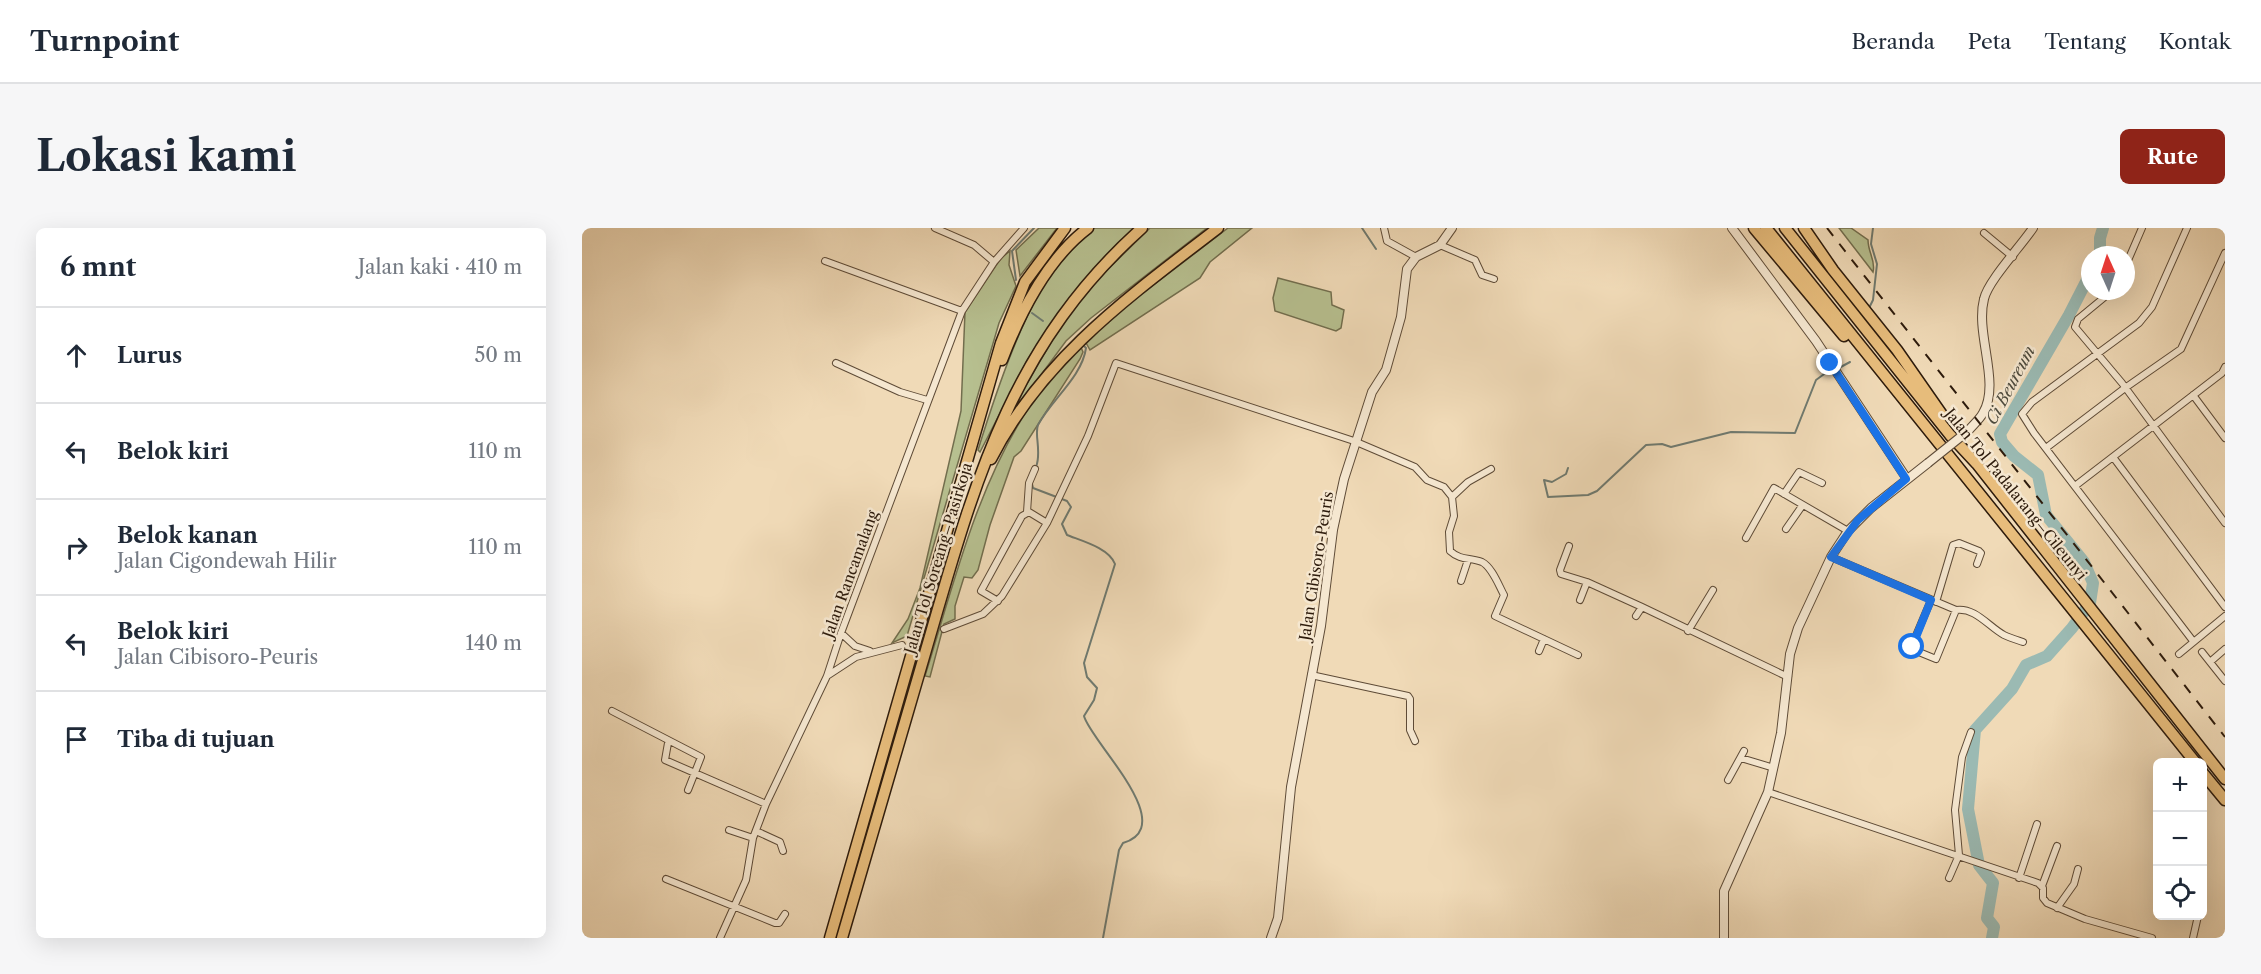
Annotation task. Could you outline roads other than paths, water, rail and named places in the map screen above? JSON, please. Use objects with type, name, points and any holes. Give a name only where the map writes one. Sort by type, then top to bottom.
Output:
[{"type":"highway","name":"Jalan Tol Soreang–Pasirkoja","points":[[830,938],[994,364],[1016,301],[1033,269],[1065,228]]},
{"type":"highway","points":[[973,442],[998,370],[1021,319],[1060,256],[1088,228]]},
{"type":"highway","name":"Jalan Tol Soreang–Pasirkoja","points":[[842,938],[964,519],[997,430],[1043,342],[1097,272],[1143,228]]},
{"type":"highway","points":[[964,519],[1005,432],[1046,375],[1109,312],[1218,228]]},
{"type":"highway","points":[[1754,228],[1840,332],[1908,404]]},
{"type":"highway","name":"Jalan Tol Padalarang–Cileunyi","points":[[1766,228],[2192,758]]},
{"type":"highway","name":"Jalan Tol Padalarang–Cileunyi","points":[[1785,228],[1950,435],[1977,464],[2225,779]]},
{"type":"highway","points":[[1804,228],[1833,270],[1897,350],[1977,464]]},
{"type":"highway","points":[[2207,778],[2225,800]]},
{"type":"street","points":[[935,228],[975,245],[994,262]]},
{"type":"street","name":"Jalan Rancamalang","points":[[720,938],[736,907],[750,865],[753,838],[762,834],[766,804],[827,676],[927,400],[962,311],[994,262],[1024,228]]},
{"type":"street","points":[[1383,228],[1387,241],[1416,257],[1440,245],[1452,228]]},
{"type":"street","points":[[1732,228],[1773,280],[1838,374],[1906,479]]},
{"type":"street","points":[[1724,938],[1726,885],[1768,792],[1774,768],[1791,654],[1798,628],[1831,557],[1848,531],[1906,479],[1968,430],[1983,413],[1989,392],[1982,326],[1983,299],[2033,228]]},
{"type":"street","points":[[2134,246],[2142,228]]},
{"type":"street","points":[[2187,228],[2152,307],[2139,323],[2032,402],[2023,412],[2024,418],[2046,448],[2193,641]]},
{"type":"street","points":[[1984,233],[2013,257]]},
{"type":"street","points":[[1440,245],[1475,260],[1482,275],[1494,279]]},
{"type":"street","points":[[2046,448],[2185,345],[2225,253]]},
{"type":"street","name":"Jalan Cibisoro-Peuris","points":[[1271,938],[1278,918],[1291,787],[1321,626],[1333,530],[1354,441],[1372,392],[1386,370],[1401,317],[1407,268],[1416,257]]},
{"type":"street","points":[[825,261],[962,311]]},
{"type":"street","points":[[2102,300],[2075,323],[2075,327],[2125,388],[2225,523]]},
{"type":"street","points":[[836,363],[900,392],[927,400]]},
{"type":"street","points":[[944,629],[983,614],[999,601],[1047,522],[1088,435],[1116,363],[1354,441],[1415,466],[1427,480],[1444,487],[1452,497],[1454,516],[1449,532],[1450,551],[1457,557],[1486,565],[1504,595],[1495,616],[1578,655]]},
{"type":"street","points":[[2075,486],[2224,372]]},
{"type":"street","points":[[2193,395],[2225,438]]},
{"type":"street","points":[[2113,457],[2225,607]]},
{"type":"street","points":[[999,601],[981,591],[1002,550],[1028,512],[1029,483],[1035,469]]},
{"type":"street","points":[[1452,497],[1468,482],[1491,469]]},
{"type":"street","points":[[1784,494],[1799,472],[1822,483]]},
{"type":"street","points":[[1746,538],[1772,489],[1776,488],[1802,506],[1848,531]]},
{"type":"street","points":[[1786,529],[1802,506]]},
{"type":"street","points":[[1028,512],[1047,522]]},
{"type":"street","points":[[1956,610],[1936,659],[1914,650],[1912,645],[1933,601],[1953,545],[1959,543],[1979,551],[1977,564]]},
{"type":"street","points":[[1569,546],[1560,572],[1642,607],[1788,677]]},
{"type":"street","points":[[1831,557],[1933,601],[1956,610],[1964,610],[1985,620],[2004,635],[2023,642]]},
{"type":"street","points":[[1461,581],[1468,561]]},
{"type":"street","points":[[1580,600],[1587,582]]},
{"type":"street","points":[[1688,631],[1713,590]]},
{"type":"street","points":[[1635,616],[1642,607]]},
{"type":"street","points":[[2179,654],[2225,616]]},
{"type":"street","points":[[841,633],[855,646],[871,652]]},
{"type":"street","points":[[1539,651],[1544,639]]},
{"type":"street","points":[[827,676],[843,663],[871,652],[902,645]]},
{"type":"street","points":[[2210,662],[2225,650]]},
{"type":"street","points":[[2202,652],[2225,681]]},
{"type":"street","points":[[1311,675],[1408,696],[1410,699],[1410,730],[1415,741]]},
{"type":"street","points":[[612,711],[700,757],[688,790]]},
{"type":"street","points":[[1949,878],[1959,855],[1955,810],[1962,757],[1971,732]]},
{"type":"street","points":[[668,742],[664,759],[766,804]]},
{"type":"street","points":[[1728,780],[1742,754],[1774,768]]},
{"type":"street","points":[[1768,792],[1959,855],[2042,886]]},
{"type":"street","points":[[2019,878],[2037,824]]},
{"type":"street","points":[[729,830],[753,838]]},
{"type":"street","points":[[762,834],[781,843],[783,851]]},
{"type":"street","points":[[2057,846],[2042,886],[2043,900],[2057,908],[2152,938]]},
{"type":"street","points":[[2057,908],[2074,884],[2078,869]]},
{"type":"street","points":[[666,879],[777,923],[785,914]]},
{"type":"street","points":[[2193,938],[2197,920]]},
{"type":"waterway","points":[[1016,280],[1012,251],[1034,228]]},
{"type":"waterway","points":[[1362,228],[1376,249]]},
{"type":"waterway","points":[[1869,308],[1873,300],[1877,264],[1871,244],[1873,228]]},
{"type":"waterway","name":"Ci Beureum","points":[[2100,246],[2103,228]]},
{"type":"waterway","name":"Ci Beureum","points":[[1992,938],[1994,927],[1987,918],[1993,883],[1979,865],[1968,809],[1975,730],[2012,689],[2026,665],[2047,656],[2072,628],[2090,603],[2093,583],[2084,562],[2046,515],[2038,475],[2014,456],[2002,442],[2000,434],[2081,292]]},
{"type":"waterway","points":[[1032,313],[1043,321]]},
{"type":"waterway","points":[[1036,467],[1038,425],[1079,369],[1086,348],[1083,345]]},
{"type":"waterway","points":[[1837,369],[1850,362]]},
{"type":"waterway","points":[[1568,468],[1566,474],[1552,482],[1544,480],[1548,497],[1588,495],[1597,491],[1646,445],[1662,444],[1671,447],[1731,432],[1795,433],[1816,380],[1831,369]]},
{"type":"waterway","points":[[1032,484],[1033,488],[1067,501],[1071,507],[1062,524],[1067,535],[1101,549],[1112,558],[1115,564],[1084,663],[1087,677],[1097,688],[1094,700],[1084,716],[1128,782],[1138,802],[1142,820],[1138,834],[1123,843],[1119,850],[1103,938]]},
{"type":"railway","points":[[1827,228],[2225,737]]}]
